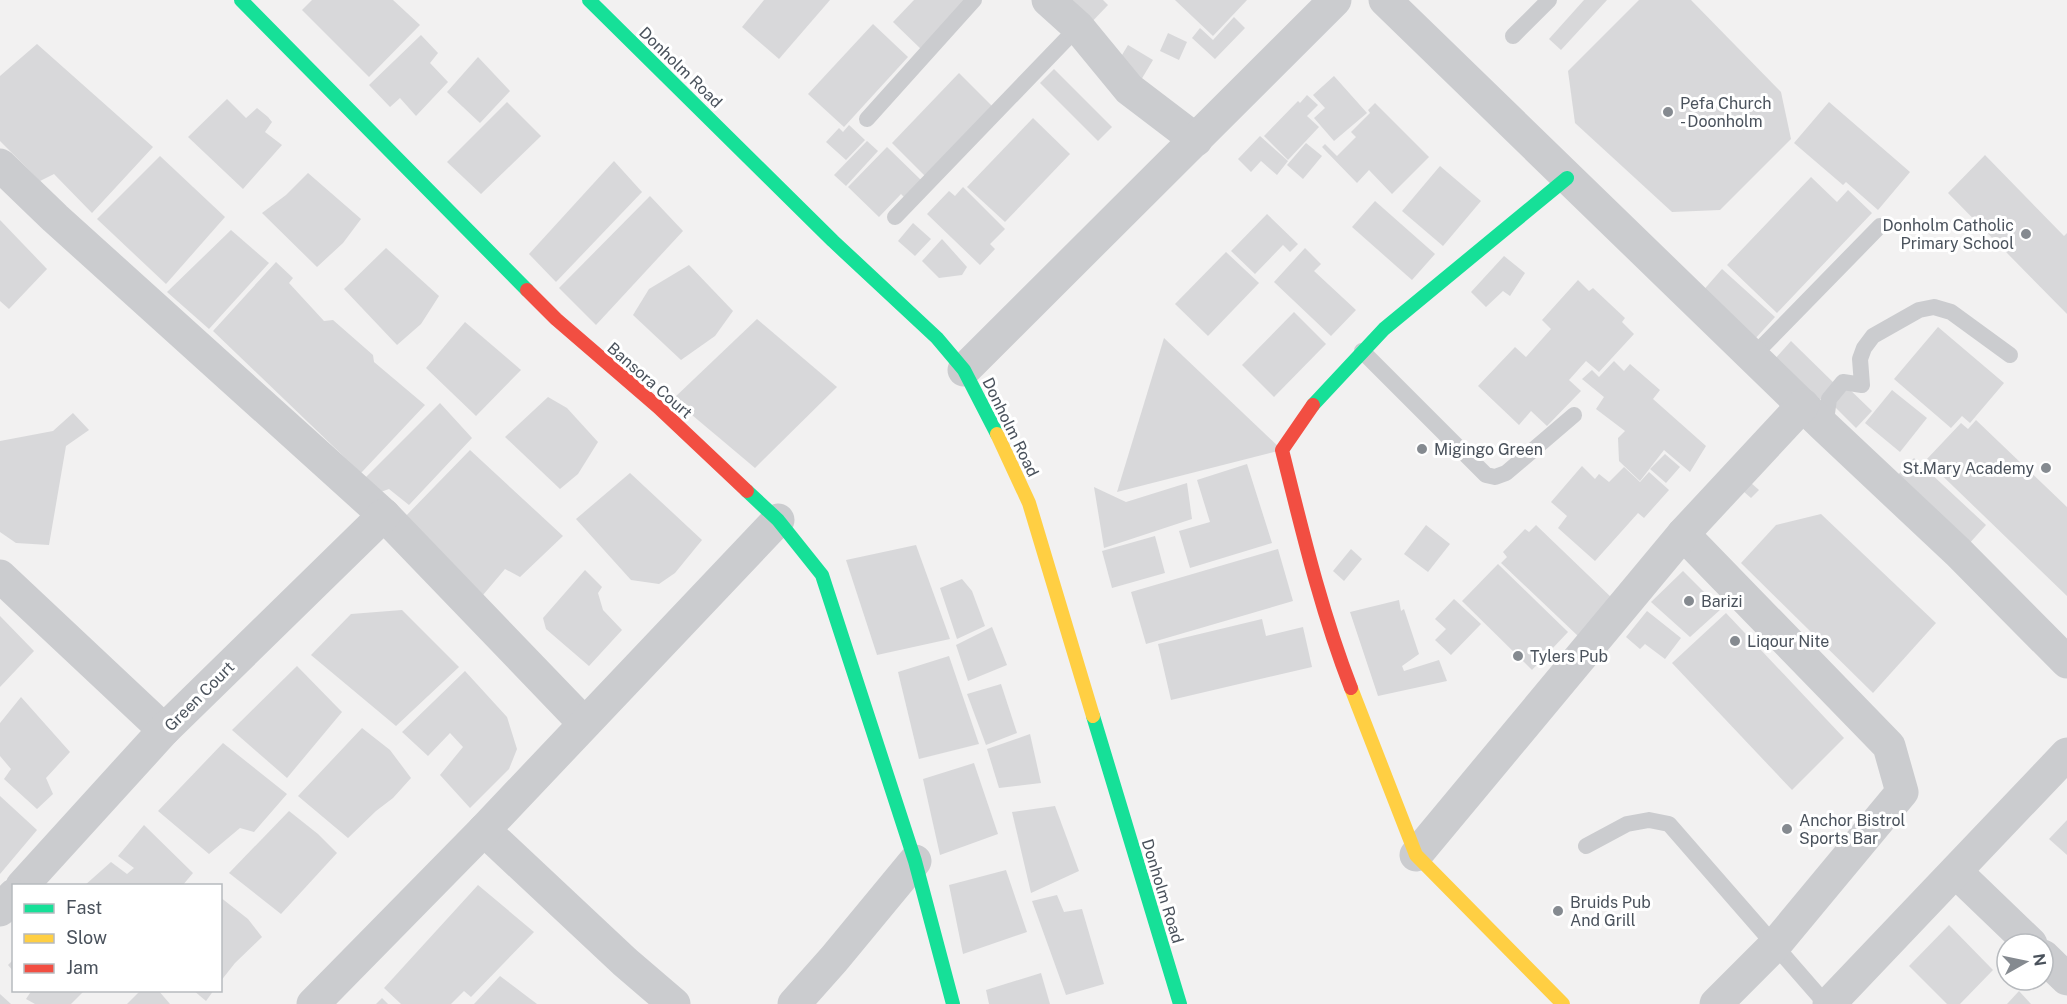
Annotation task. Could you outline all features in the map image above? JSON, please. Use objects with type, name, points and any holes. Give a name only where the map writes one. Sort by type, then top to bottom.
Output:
[{"type":"street","name":"Bansora Court","points":[[241,0],[556,320],[658,407],[778,520],[822,575],[915,861],[953,1004]]},
{"type":"street","name":"Donholm Road","points":[[589,0],[834,242],[937,338],[964,370],[1029,503],[1180,1004]]},
{"type":"street","points":[[1048,0],[1078,27],[1129,89],[1196,140]]},
{"type":"street","points":[[964,370],[1335,0]]},
{"type":"street","points":[[1385,0],[1752,357],[1958,552],[2067,662]]},
{"type":"street","points":[[0,165],[55,218],[384,515],[584,723]]},
{"type":"street","points":[[1563,1004],[1416,855],[1338,655],[1308,555],[1282,450],[1315,401],[1384,329],[1567,178]]},
{"type":"street","points":[[1416,855],[1683,534],[1814,416]]},
{"type":"street","name":"Green Court","points":[[23,884],[164,730],[384,515]]},
{"type":"street","points":[[313,1004],[484,830],[778,520]]},
{"type":"street","points":[[1683,534],[1889,746],[1902,792],[1775,945],[1716,1004]]},
{"type":"street","points":[[0,576],[164,730]]},
{"type":"street","points":[[1827,1004],[2067,754]]},
{"type":"street","points":[[484,830],[625,962],[674,1004]]},
{"type":"street","points":[[794,1004],[915,861]]},
{"type":"street","points":[[1956,872],[2018,932]]},
{"type":"street","points":[[0,909],[12,897]]},
{"type":"street","points":[[2055,968],[2067,979]]},
{"type":"lane","points":[[867,119],[975,0]]},
{"type":"lane","points":[[1513,36],[1549,0]]},
{"type":"lane","points":[[895,217],[1078,27]]},
{"type":"lane","points":[[1752,357],[1880,226]]},
{"type":"lane","points":[[1814,416],[1843,382],[1862,385],[1860,359],[1864,348],[1873,336],[1919,310],[1934,307],[1951,312],[2010,355]]},
{"type":"lane","points":[[1362,351],[1485,476],[1495,477],[1506,474],[1574,415]]},
{"type":"lane","points":[[1586,846],[1627,824],[1649,820],[1669,824],[1827,1004]]},
{"type":"building","points":[[312,0],[393,0],[420,25],[369,77],[302,10]]},
{"type":"building","points":[[764,0],[830,0],[779,59],[742,27]]},
{"type":"building","points":[[914,0],[970,0],[923,51],[893,22]]},
{"type":"building","points":[[1053,0],[1103,0],[1108,5],[1085,29]]},
{"type":"building","points":[[1175,0],[1247,0],[1213,36]]},
{"type":"building","points":[[1584,0],[1607,0],[1561,50],[1549,39]]},
{"type":"building","points":[[1639,0],[1691,0],[1781,92],[1791,139],[1720,210],[1672,212],[1575,123],[1568,71]]},
{"type":"building","points":[[1234,17],[1245,28],[1215,59],[1192,38],[1200,28],[1213,40]]},
{"type":"building","points":[[873,24],[908,57],[844,127],[808,94]]},
{"type":"building","points":[[1168,33],[1187,42],[1179,60],[1160,51]]},
{"type":"building","points":[[421,35],[438,53],[430,63],[448,82],[416,116],[400,98],[390,107],[369,85]]},
{"type":"building","points":[[37,44],[153,147],[92,213],[54,174],[40,181],[0,141],[0,76]]},
{"type":"building","points":[[1128,45],[1153,60],[1141,80],[1116,65]]},
{"type":"building","points":[[478,57],[510,91],[480,123],[447,92]]},
{"type":"building","points":[[1054,69],[1112,127],[1098,141],[1040,83]]},
{"type":"building","points":[[959,73],[993,107],[926,177],[892,143]]},
{"type":"building","points":[[1334,76],[1367,113],[1334,141],[1314,118],[1325,108],[1313,95]]},
{"type":"building","points":[[1307,95],[1318,105],[1307,116],[1319,127],[1288,160],[1264,136],[1298,101],[1300,103]]},
{"type":"building","points":[[227,99],[246,118],[257,108],[268,117],[272,122],[265,132],[282,145],[243,189],[188,137]]},
{"type":"building","points":[[507,102],[541,136],[481,194],[447,162]]},
{"type":"building","points":[[1829,102],[1910,172],[1878,210],[1846,182],[1843,185],[1794,143]]},
{"type":"building","points":[[1375,103],[1429,157],[1392,194],[1369,170],[1357,183],[1322,147],[1325,144],[1337,156],[1356,137],[1351,132],[1370,113],[1368,110]]},
{"type":"building","points":[[1033,118],[1070,154],[1005,222],[967,187]]},
{"type":"building","points":[[849,125],[865,140],[846,160],[826,142],[839,128],[843,132]]},
{"type":"building","points":[[1260,136],[1288,161],[1277,175],[1261,161],[1251,172],[1238,159]]},
{"type":"building","points":[[867,141],[878,151],[846,186],[834,175]]},
{"type":"building","points":[[1306,143],[1322,156],[1303,179],[1287,165]]},
{"type":"building","points":[[887,147],[923,182],[906,199],[901,194],[879,217],[848,187]]},
{"type":"building","name":"Donholm Catholic Primary School","points":[[1985,155],[2064,236],[2067,233],[2067,314],[1948,193]]},
{"type":"building","points":[[160,156],[225,217],[166,284],[97,219]]},
{"type":"building","points":[[614,161],[642,192],[556,282],[529,254]]},
{"type":"building","points":[[1440,166],[1481,201],[1443,246],[1402,211]]},
{"type":"building","points":[[308,173],[361,219],[343,243],[317,267],[262,213],[286,195]]},
{"type":"building","points":[[1811,177],[1837,202],[1848,190],[1872,213],[1777,313],[1727,265]]},
{"type":"building","points":[[963,187],[1005,229],[990,244],[995,249],[980,265],[927,214],[949,191],[955,196]]},
{"type":"building","points":[[650,196],[683,231],[596,325],[559,288]]},
{"type":"building","points":[[1375,201],[1435,254],[1412,280],[1352,227]]},
{"type":"building","points":[[1267,214],[1298,244],[1290,252],[1283,245],[1255,274],[1231,251]]},
{"type":"building","points":[[0,220],[47,269],[9,309],[0,301]]},
{"type":"building","points":[[913,223],[931,239],[915,256],[898,241]]},
{"type":"building","points":[[231,230],[269,263],[209,329],[167,292]]},
{"type":"building","points":[[942,239],[967,267],[962,275],[939,278],[922,261]]},
{"type":"building","points":[[386,248],[439,296],[421,324],[397,345],[344,289]]},
{"type":"building","points":[[1305,248],[1321,264],[1314,271],[1356,310],[1331,336],[1274,282]]},
{"type":"building","points":[[1226,252],[1259,283],[1208,336],[1175,304]]},
{"type":"building","points":[[1504,256],[1525,273],[1510,296],[1503,291],[1486,307],[1471,292]]},
{"type":"building","points":[[276,262],[293,278],[289,283],[324,321],[333,320],[373,355],[374,362],[425,405],[361,473],[213,331]]},
{"type":"building","points":[[689,265],[733,311],[715,336],[681,360],[633,315],[649,289]]},
{"type":"building","points":[[1722,269],[1775,317],[1753,341],[1701,293]]},
{"type":"building","points":[[1578,280],[1589,291],[1593,288],[1625,318],[1622,322],[1634,334],[1599,372],[1586,361],[1569,380],[1581,391],[1547,426],[1531,411],[1519,425],[1478,386],[1515,347],[1526,357],[1551,329],[1542,320]]},
{"type":"building","points":[[1294,312],[1326,344],[1274,397],[1242,365]]},
{"type":"building","points":[[757,319],[837,387],[755,468],[673,399]]},
{"type":"building","points":[[465,322],[521,370],[476,416],[426,368]]},
{"type":"building","points":[[1938,327],[2004,383],[1970,423],[1962,416],[1951,428],[1894,379]]},
{"type":"building","points":[[1164,338],[1282,450],[1117,492]]},
{"type":"building","points":[[1791,341],[1838,387],[1828,398],[1815,400],[1773,361]]},
{"type":"building","points":[[1614,361],[1624,371],[1630,364],[1660,390],[1653,399],[1706,446],[1690,472],[1664,450],[1640,481],[1619,461],[1618,438],[1625,431],[1596,409],[1604,397],[1582,379],[1592,370],[1599,377]]},
{"type":"building","points":[[1846,386],[1872,411],[1856,428],[1830,402]]},
{"type":"building","points":[[1892,390],[1927,418],[1900,452],[1865,423]]},
{"type":"building","points":[[548,397],[567,408],[598,442],[578,474],[560,489],[505,437]]},
{"type":"building","points":[[440,403],[472,438],[409,505],[389,489],[378,493],[364,479]]},
{"type":"building","points":[[73,413],[89,430],[66,446],[49,545],[16,543],[0,532],[0,441],[53,431]]},
{"type":"building","points":[[1976,420],[2067,507],[2067,596],[1926,460],[1961,423],[1968,429]]},
{"type":"building","points":[[470,450],[563,536],[520,577],[505,569],[483,595],[401,521]]},
{"type":"building","points":[[1665,454],[1680,467],[1666,483],[1650,469]]},
{"type":"building","points":[[1914,458],[1986,525],[1967,546],[1895,478]]},
{"type":"building","points":[[1247,464],[1272,543],[1190,568],[1179,531],[1210,522],[1197,480]]},
{"type":"building","points":[[1582,466],[1595,479],[1599,474],[1609,482],[1624,467],[1640,482],[1649,472],[1669,490],[1644,518],[1638,513],[1595,561],[1558,528],[1567,516],[1551,502]]},
{"type":"building","points":[[630,473],[702,540],[675,573],[659,584],[631,580],[576,519]]},
{"type":"building","points":[[1187,483],[1192,519],[1104,548],[1094,487],[1126,502]]},
{"type":"building","points":[[1751,483],[1759,490],[1751,498],[1743,491]]},
{"type":"building","points":[[1821,514],[1936,623],[1873,693],[1741,563],[1776,525]]},
{"type":"building","points":[[1426,525],[1450,544],[1428,572],[1404,554]]},
{"type":"building","points":[[1536,525],[1613,599],[1578,636],[1501,563],[1507,557],[1503,552],[1525,529],[1529,532]]},
{"type":"building","points":[[1155,536],[1165,573],[1112,588],[1102,551]]},
{"type":"building","points":[[916,545],[950,639],[877,655],[846,560]]},
{"type":"building","points":[[1278,549],[1293,601],[1146,644],[1131,592]]},
{"type":"building","points":[[1351,549],[1362,559],[1344,581],[1333,571]]},
{"type":"building","points":[[1498,564],[1568,632],[1532,670],[1462,601]]},
{"type":"building","points":[[585,570],[602,587],[598,593],[603,610],[622,630],[589,666],[546,629],[543,618]]},
{"type":"building","points":[[1683,571],[1721,609],[1690,637],[1651,602]]},
{"type":"building","points":[[962,579],[972,591],[985,626],[957,639],[940,588]]},
{"type":"building","points":[[1454,599],[1481,624],[1451,655],[1435,640],[1446,629],[1435,619]]},
{"type":"building","points":[[1399,600],[1401,611],[1404,609],[1419,654],[1402,666],[1404,671],[1439,660],[1447,681],[1378,696],[1350,612]]},
{"type":"building","points":[[402,610],[459,667],[396,726],[311,655],[351,614]]},
{"type":"building","points":[[1647,611],[1681,638],[1665,659],[1645,644],[1640,649],[1626,637]]},
{"type":"building","points":[[1726,613],[1844,738],[1792,790],[1672,663]]},
{"type":"building","points":[[0,616],[34,651],[0,687]]},
{"type":"building","points":[[1262,619],[1266,636],[1303,627],[1312,667],[1171,700],[1158,644]]},
{"type":"building","points":[[992,627],[1007,665],[968,681],[956,645]]},
{"type":"building","points":[[949,656],[979,744],[919,759],[898,672]]},
{"type":"building","points":[[297,666],[342,712],[287,778],[232,730]]},
{"type":"building","points":[[465,671],[507,717],[517,749],[509,769],[470,808],[440,775],[463,747],[450,733],[428,756],[402,732]]},
{"type":"building","points":[[1001,684],[1017,733],[986,745],[967,694]]},
{"type":"building","points":[[21,697],[70,752],[46,778],[53,794],[37,809],[4,779],[11,769],[0,756],[0,723]]},
{"type":"building","points":[[362,728],[390,750],[411,778],[393,798],[348,838],[298,796]]},
{"type":"building","points":[[1030,734],[1041,783],[999,788],[987,749]]},
{"type":"building","points":[[223,743],[287,794],[254,832],[240,828],[209,854],[158,811]]},
{"type":"building","points":[[974,763],[998,834],[940,855],[923,779]]},
{"type":"building","points":[[0,796],[37,830],[0,874]]},
{"type":"building","points":[[1055,806],[1079,871],[1031,893],[1012,812]]},
{"type":"building","points":[[289,811],[337,853],[281,914],[229,873]]},
{"type":"building","points":[[2067,820],[2067,855],[2049,839]]},
{"type":"building","points":[[144,825],[193,873],[184,884],[86,884],[111,862],[127,874],[134,868],[118,856]]},
{"type":"building","points":[[1006,870],[1027,932],[963,954],[949,885]]},
{"type":"building","points":[[478,885],[534,932],[471,997],[464,991],[451,1004],[401,1004],[384,988]]},
{"type":"building","points":[[1057,895],[1064,912],[1082,909],[1104,984],[1066,995],[1032,901]]},
{"type":"building","points":[[222,899],[248,919],[262,937],[235,963],[222,979]]},
{"type":"building","points":[[1949,925],[1993,970],[1960,1004],[1947,1004],[1909,966]]},
{"type":"building","points":[[1041,973],[1050,1004],[989,1004],[986,990]]},
{"type":"building","points":[[500,976],[537,1004],[474,1004]]},
{"type":"building","points":[[31,992],[83,992],[71,1004],[35,1004],[26,999]]},
{"type":"building","points":[[139,992],[160,992],[170,1004],[127,1004]]},
{"type":"building","points":[[195,992],[213,992],[206,1001]]},
{"type":"building","points":[[2020,992],[2031,1004],[2007,1004]]},
{"type":"building","points":[[0,994],[11,1004],[0,1004]]},
{"type":"building","points":[[382,998],[388,1004],[376,1004]]},
{"type":"traffic: fast","points":[[241,0],[527,290]]},
{"type":"traffic: fast","points":[[589,0],[833,241],[937,338],[964,370],[997,434]]},
{"type":"traffic: fast","points":[[1313,405],[1384,329],[1567,178]]},
{"type":"traffic: fast","points":[[747,491],[778,520],[822,575],[915,861],[953,1004]]},
{"type":"traffic: fast","points":[[1093,716],[1180,1004]]},
{"type":"traffic: slow","points":[[997,434],[1029,503],[1093,716]]},
{"type":"traffic: slow","points":[[1351,688],[1416,855],[1563,1004]]},
{"type":"traffic: jam","points":[[527,290],[556,319],[658,407],[747,491]]},
{"type":"traffic: jam","points":[[1313,405],[1282,450],[1321,600],[1351,688]]},
{"type":"place","name":"Pefa Church - Doonholm","points":[[1668,112]]},
{"type":"place","name":"Donholm Catholic Primary School","points":[[2026,234]]},
{"type":"place","name":"Migingo Green","points":[[1422,449]]},
{"type":"place","name":"St.Mary Academy","points":[[2046,468]]},
{"type":"place","name":"Barizi","points":[[1689,601]]},
{"type":"place","name":"Liqour Nite","points":[[1735,641]]},
{"type":"place","name":"Tylers Pub","points":[[1518,656]]},
{"type":"place","name":"Anchor Bistrol Sports Bar","points":[[1787,829]]},
{"type":"place","name":"Bruids Pub And Grill","points":[[1558,911]]}]
